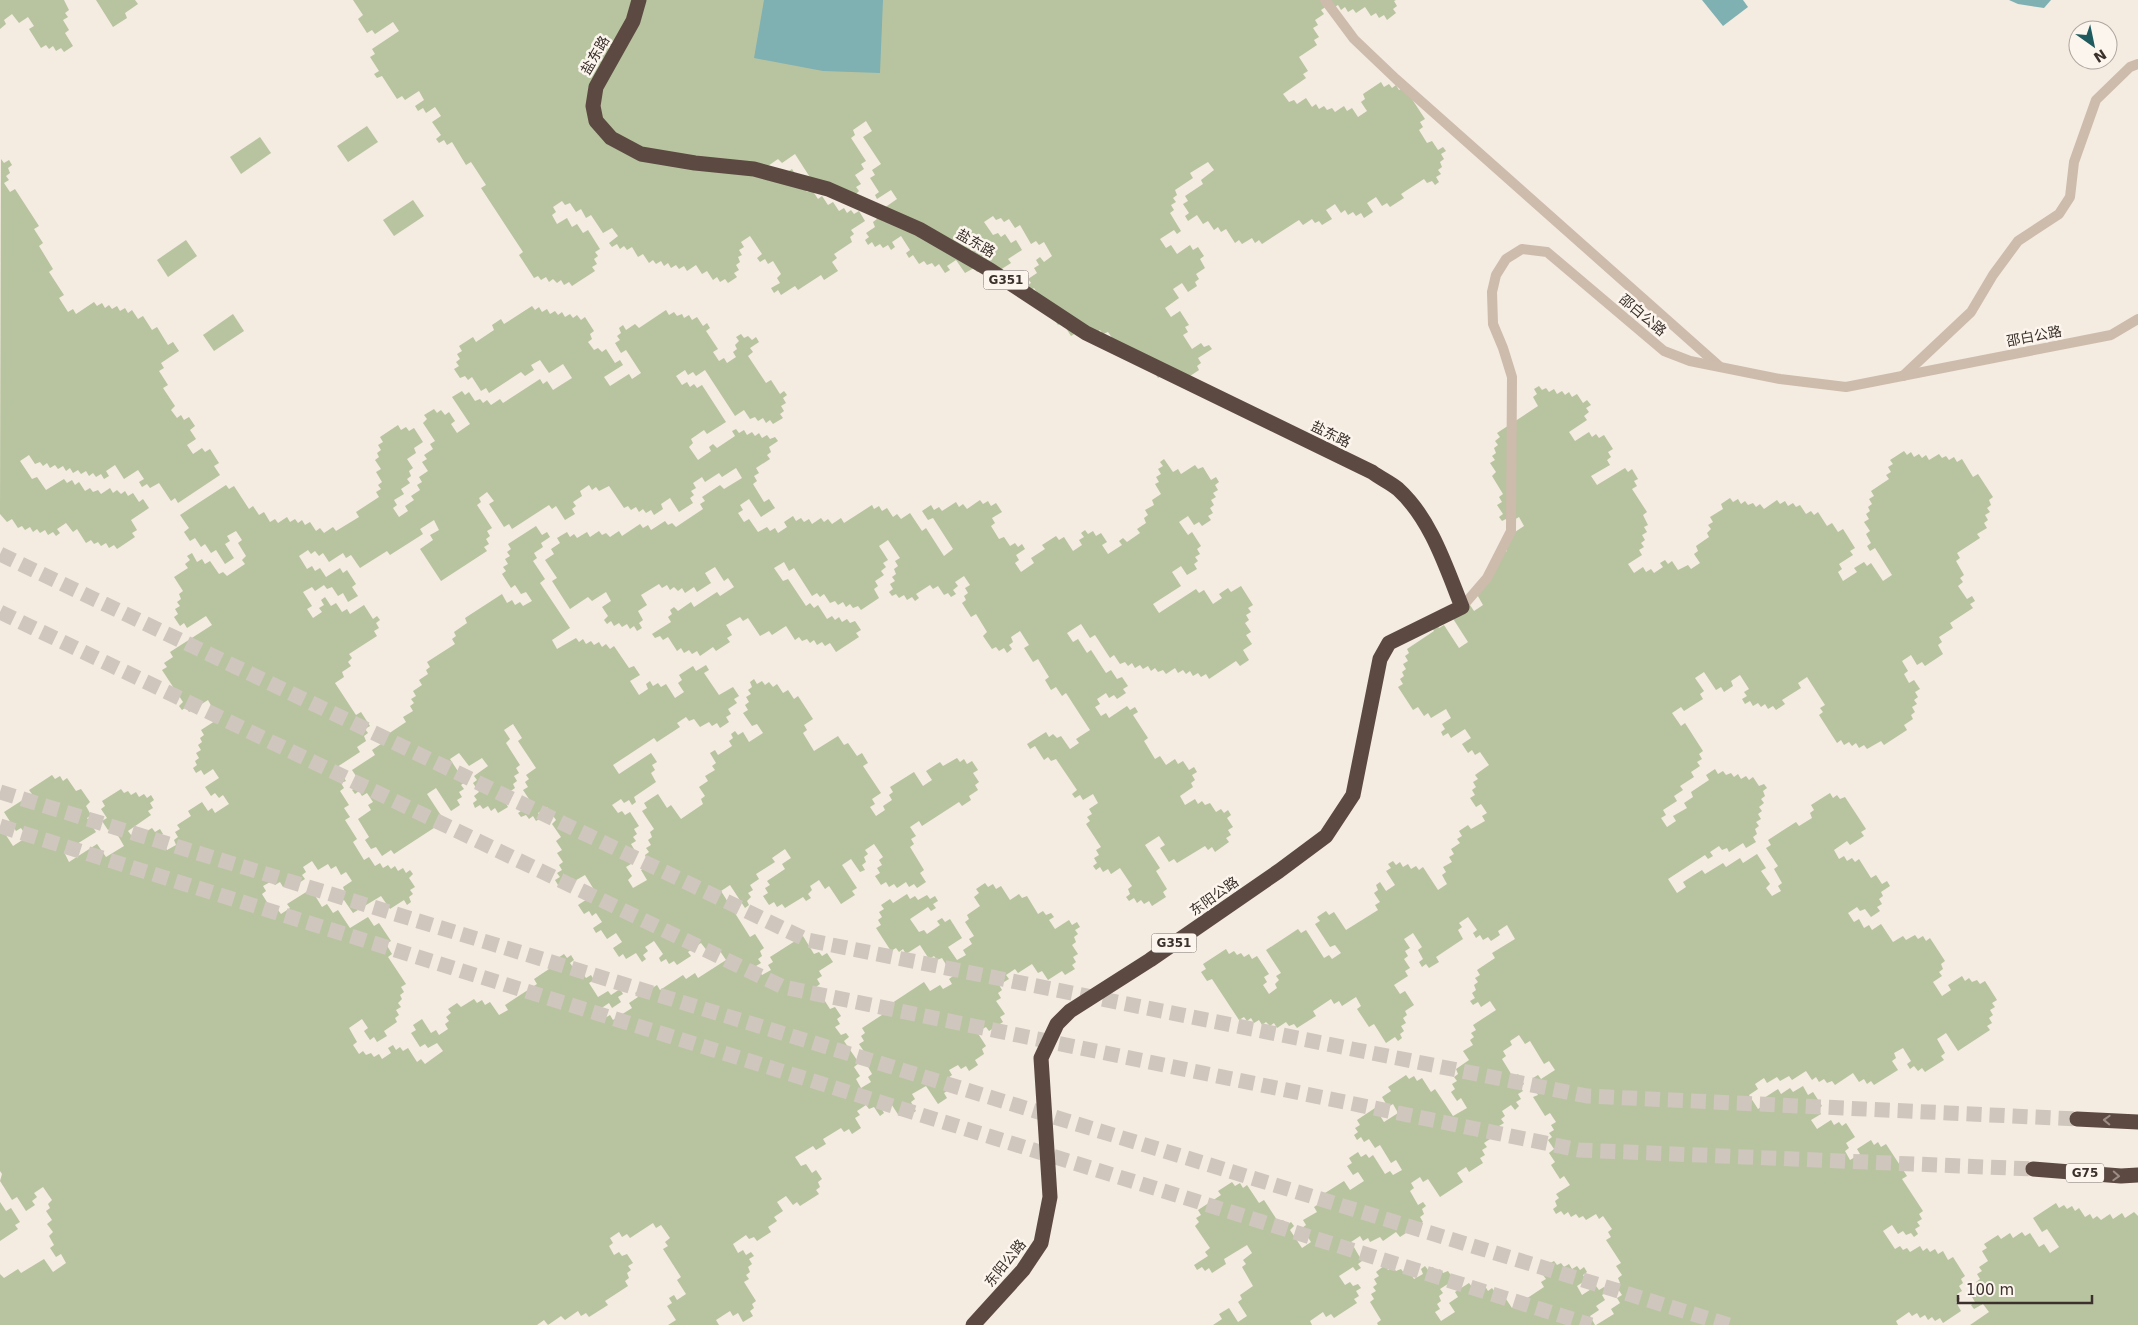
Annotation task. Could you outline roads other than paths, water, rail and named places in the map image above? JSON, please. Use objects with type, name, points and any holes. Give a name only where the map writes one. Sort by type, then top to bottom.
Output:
[{"type":"highway","name":"盐东路","points":[[639,0],[634,21],[596,87],[593,106],[596,121],[611,138],[641,154],[695,164],[754,170],[828,189],[920,230],[990,270],[1086,333],[1372,472],[1397,489],[1416,510],[1440,552],[1462,607]]},
{"type":"highway","name":"东阳公路","points":[[973,1325],[1023,1270],[1042,1243],[1050,1197],[1041,1058],[1056,1024],[1070,1011],[1150,960],[1279,871],[1326,836],[1353,795],[1380,659],[1390,643],[1462,607]]},
{"type":"highway","points":[[2077,1119],[2138,1122]]},
{"type":"highway","name":"G75","points":[[2033,1169],[2121,1176],[2138,1175]]},
{"type":"street","points":[[1325,0],[1354,39],[1396,79],[1721,368]]},
{"type":"street","points":[[1903,376],[1972,312],[1993,275],[2018,241],[2059,214],[2070,197],[2074,162],[2096,100],[2130,67],[2138,64]]},
{"type":"street","name":"邵白公路","points":[[1462,607],[1487,578],[1511,531],[1512,377],[1493,324],[1492,292],[1496,275],[1506,259],[1522,250],[1547,252],[1664,351],[1690,361],[1721,368],[1780,379],[1846,387],[2111,336],[2138,319]]},
{"type":"water","points":[[764,0],[883,0],[880,73],[823,71],[754,58]]},
{"type":"water","points":[[1702,0],[1743,0],[1748,7],[1723,26]]},
{"type":"water","points":[[2009,0],[2051,0],[2044,8],[2018,4]]},
{"type":"tunnel","points":[[0,554],[807,940],[1587,1096],[2077,1119]]},
{"type":"tunnel","points":[[0,612],[783,987],[1579,1150],[2033,1169]]},
{"type":"tunnel","points":[[0,792],[1729,1325]]},
{"type":"tunnel","points":[[0,826],[1591,1325]]}]
